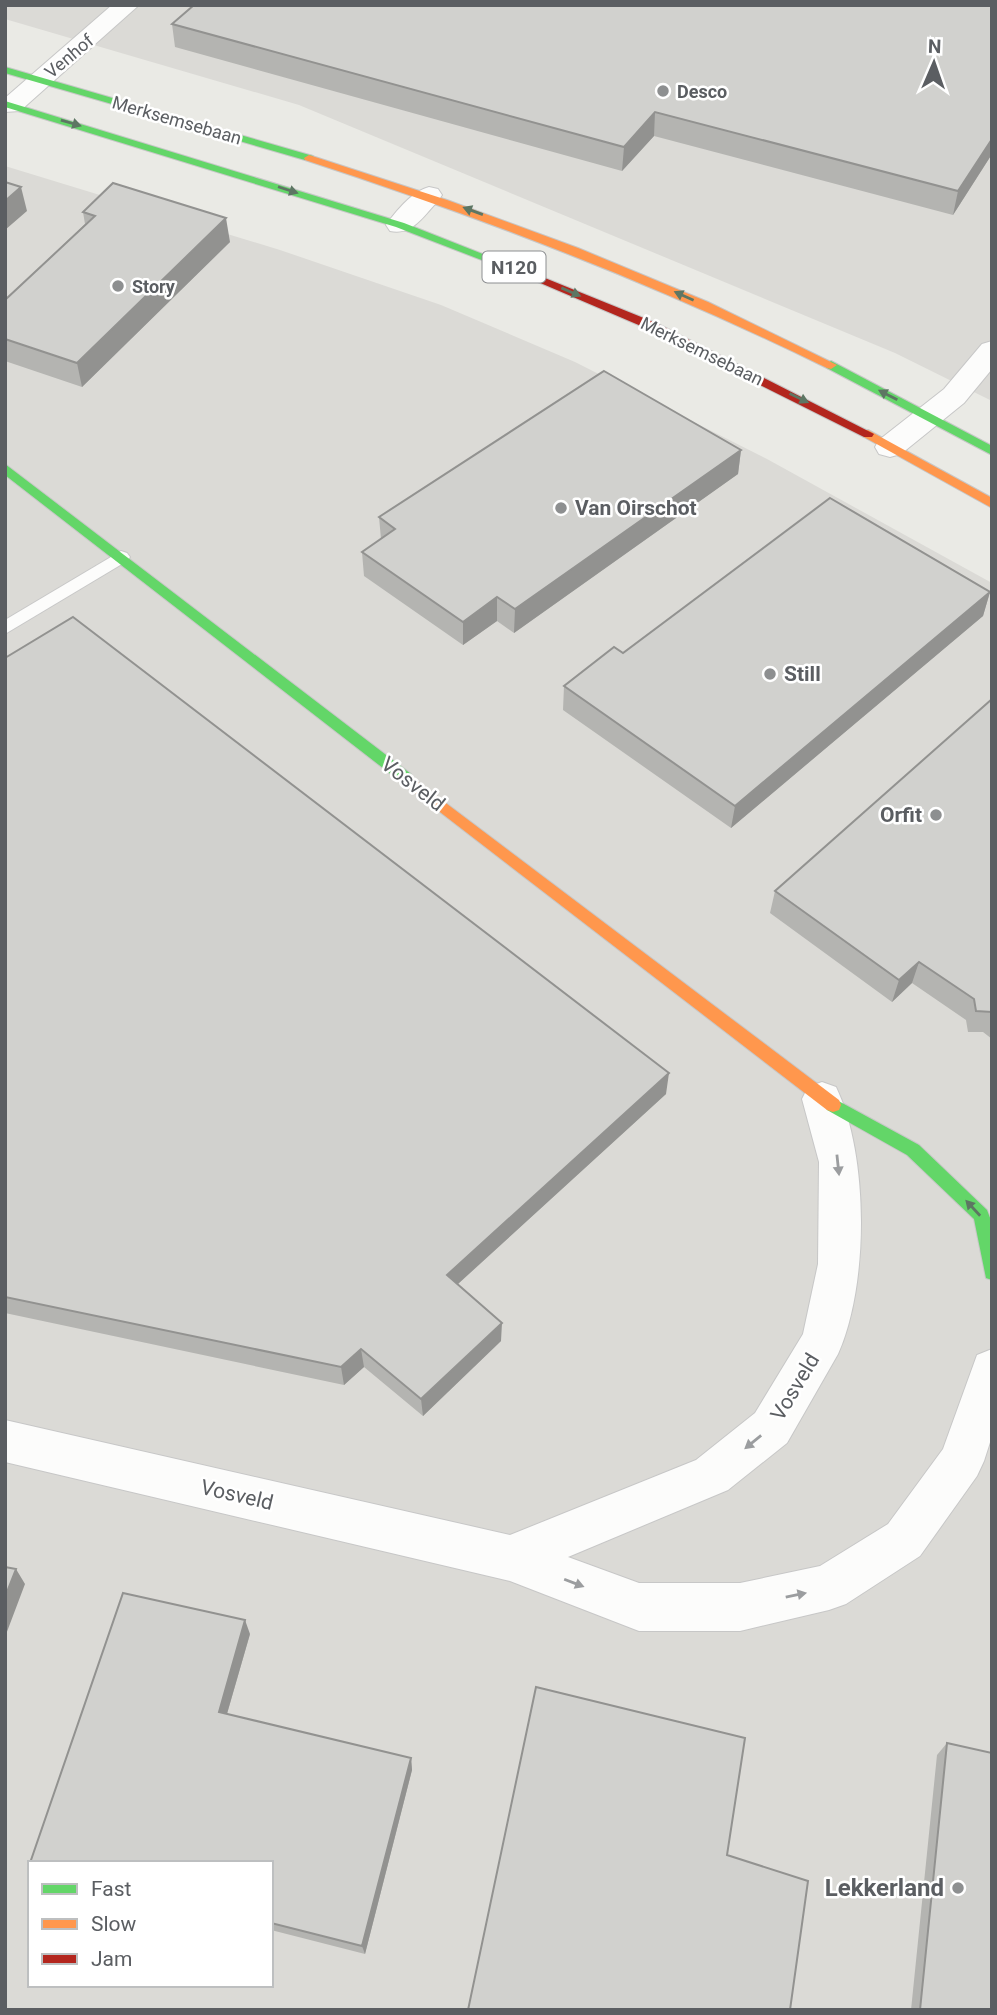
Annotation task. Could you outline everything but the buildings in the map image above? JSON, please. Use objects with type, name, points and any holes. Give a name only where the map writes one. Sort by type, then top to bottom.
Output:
[{"type":"main road","name":"Merksemsebaan","points":[[5,70],[429,195],[596,257],[730,316],[992,451]]},
{"type":"main road","name":"Merksemsebaan","points":[[8,105],[400,225],[503,262],[652,326],[846,422],[992,504]]},
{"type":"main road","name":"Vosveld","points":[[5,468],[822,1099],[913,1150],[981,1215],[991,1243],[992,1272]]},
{"type":"street","name":"Venhof","points":[[8,105],[127,5]]},
{"type":"street","points":[[400,225],[429,195]]},
{"type":"street","points":[[890,447],[954,396],[992,350]]},
{"type":"street","name":"Vosveld","points":[[510,1558],[712,1475],[771,1428],[823,1340],[839,1264],[839,1162],[822,1099]]},
{"type":"street","name":"Vosveld","points":[[5,1441],[510,1558],[639,1607],[740,1607],[829,1587],[904,1540],[976,1455],[992,1368]]},
{"type":"lane","points":[[5,628],[121,557]]},
{"type":"shaded area","points":[[5,5],[992,5],[992,401],[895,353],[299,105],[5,19]]},
{"type":"shaded area","points":[[5,166],[280,250],[441,305],[575,362],[767,459],[992,583],[992,2010],[5,2010]]},
{"type":"traffic: fast","points":[[5,70],[309,158]]},
{"type":"traffic: fast","points":[[5,104],[400,225],[535,277]]},
{"type":"traffic: fast","points":[[831,365],[992,451]]},
{"type":"traffic: fast","points":[[5,468],[406,778]]},
{"type":"traffic: fast","points":[[833,1105],[913,1150],[981,1215],[989,1243],[992,1272]]},
{"type":"traffic: slow","points":[[309,158],[443,202],[574,251],[704,305],[831,365]]},
{"type":"traffic: slow","points":[[868,434],[992,504]]},
{"type":"traffic: slow","points":[[406,778],[833,1105]]},
{"type":"traffic: jam","points":[[535,277],[652,326],[868,434]]},
{"type":"place","name":"Desco","points":[[663,91]]},
{"type":"place","name":"Story","points":[[118,286]]},
{"type":"place","name":"Van Oirschot","points":[[561,508]]},
{"type":"place","name":"Still","points":[[770,674]]},
{"type":"place","name":"Orfit","points":[[936,815]]},
{"type":"place","name":"Lekkerland","points":[[958,1888]]}]
